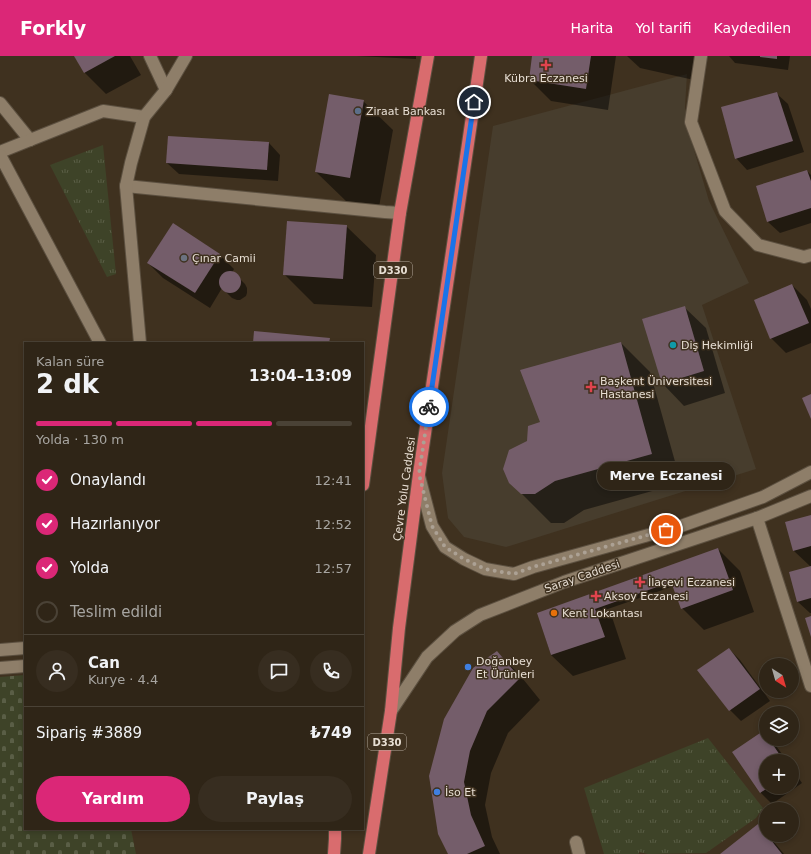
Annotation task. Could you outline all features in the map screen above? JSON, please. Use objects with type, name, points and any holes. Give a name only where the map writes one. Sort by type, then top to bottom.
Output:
[{"type":"highway","name":"D330","points":[[364,478],[400,213],[428,56]]},
{"type":"highway","name":"Çevre Yolu Caddesi","points":[[369,854],[391,711],[400,621],[419,474],[481,56]]},
{"type":"highway","points":[[333,854],[335,834]]},
{"type":"street","points":[[150,56],[166,90]]},
{"type":"street","points":[[140,342],[126,186],[144,117],[166,90],[186,56]]},
{"type":"street","points":[[701,56],[691,122],[725,211],[758,245],[804,257],[811,255]]},
{"type":"street","points":[[0,103],[30,140]]},
{"type":"street","points":[[99,342],[0,154],[30,140],[103,111],[144,117]]},
{"type":"street","points":[[126,186],[400,213]]},
{"type":"street","name":"Saray Caddesi","points":[[419,474],[432,526],[445,547],[464,559],[485,569],[514,574],[533,567],[681,526],[763,497],[811,472]]},
{"type":"street","name":"Saray Caddesi","points":[[391,711],[427,657],[455,631],[480,615],[564,582],[757,518],[811,496]]},
{"type":"street","points":[[757,518],[811,686]]},
{"type":"street","points":[[0,650],[24,648]]},
{"type":"street","points":[[0,668],[24,666]]},
{"type":"shaded area","name":"Başkent Üniversitesi Hastanesi","points":[[687,74],[685,107],[692,143],[709,201],[749,283],[702,305],[756,469],[506,547],[464,537],[448,518],[442,473],[493,126]]},
{"type":"green space","points":[[103,145],[116,274],[107,277],[50,165]]},
{"type":"green space","points":[[24,675],[24,830],[131,830],[136,854],[0,854],[0,677]]},
{"type":"green space","points":[[708,738],[759,803],[759,814],[756,818],[706,853],[648,854],[639,852],[639,854],[604,854],[584,788]]},
{"type":"building","points":[[74,56],[115,56],[84,73]]},
{"type":"building","points":[[532,56],[591,56],[586,89],[529,80]]},
{"type":"building","points":[[777,56],[777,59],[760,57]]},
{"type":"building","points":[[777,92],[793,141],[735,159],[721,107]]},
{"type":"building","points":[[329,94],[364,100],[350,178],[315,172]]},
{"type":"building","points":[[168,136],[269,142],[267,170],[166,163]]},
{"type":"building","points":[[807,170],[811,181],[811,208],[767,222],[756,186]]},
{"type":"building","points":[[287,221],[347,225],[343,279],[283,275]]},
{"type":"building","name":"Çınar Camii","points":[[173,223],[220,254],[195,293],[147,263]]},
{"type":"building","points":[[230,271],[238,274],[241,282],[238,290],[230,293],[222,290],[219,282],[222,274]]},
{"type":"building","points":[[792,284],[809,323],[770,339],[754,300]]},
{"type":"building","name":"Diş Hekimliği","points":[[685,306],[704,371],[662,384],[642,319]]},
{"type":"building","points":[[254,331],[330,338],[329,342],[253,342]]},
{"type":"building","points":[[621,342],[652,454],[555,481],[535,494],[521,494],[509,483],[503,469],[509,450],[527,441],[528,426],[540,422],[520,370]]},
{"type":"building","points":[[811,394],[811,419],[802,398]]},
{"type":"building","points":[[811,515],[811,546],[793,551],[785,522]]},
{"type":"building","points":[[718,548],[733,590],[681,609],[671,582],[595,609],[605,637],[551,655],[537,613]]},
{"type":"building","points":[[811,566],[811,598],[797,602],[789,572]]},
{"type":"building","points":[[811,616],[811,637],[805,618]]},
{"type":"building","points":[[729,648],[759,690],[729,711],[697,670]]},
{"type":"building","points":[[497,651],[520,678],[487,711],[470,751],[464,782],[471,815],[485,846],[467,854],[448,854],[438,834],[429,776],[444,719],[473,668]]},
{"type":"building","points":[[759,734],[759,746],[774,746],[779,754],[759,754],[759,792],[732,752]]},
{"type":"building","points":[[758,824],[759,842],[773,842],[782,854],[720,854]]},
{"type":"way so far","points":[[429,407],[419,474],[432,526],[445,547],[464,559],[485,569],[514,574],[533,567],[666,530]]},
{"type":"place","name":"Kübra Eczanesi","points":[[546,65]]},
{"type":"place","name":"Ziraat Bankası","points":[[358,111]]},
{"type":"place","name":"Çınar Camii","points":[[184,258]]},
{"type":"place","name":"Diş Hekimliği","points":[[673,345]]},
{"type":"place","name":"Başkent Üniversitesi Hastanesi","points":[[591,387]]},
{"type":"place","name":"Merve Eczanesi","points":[[666,530]]},
{"type":"place","name":"İlaçevi Eczanesi","points":[[640,582]]},
{"type":"place","name":"Aksoy Eczanesi","points":[[596,596]]},
{"type":"place","name":"Kent Lokantası","points":[[554,613]]},
{"type":"place","name":"Doğanbey Et Ürünleri","points":[[468,667]]},
{"type":"place","name":"İso Et","points":[[437,792]]},
{"type":"route","points":[[429,407],[474,102]]}]
